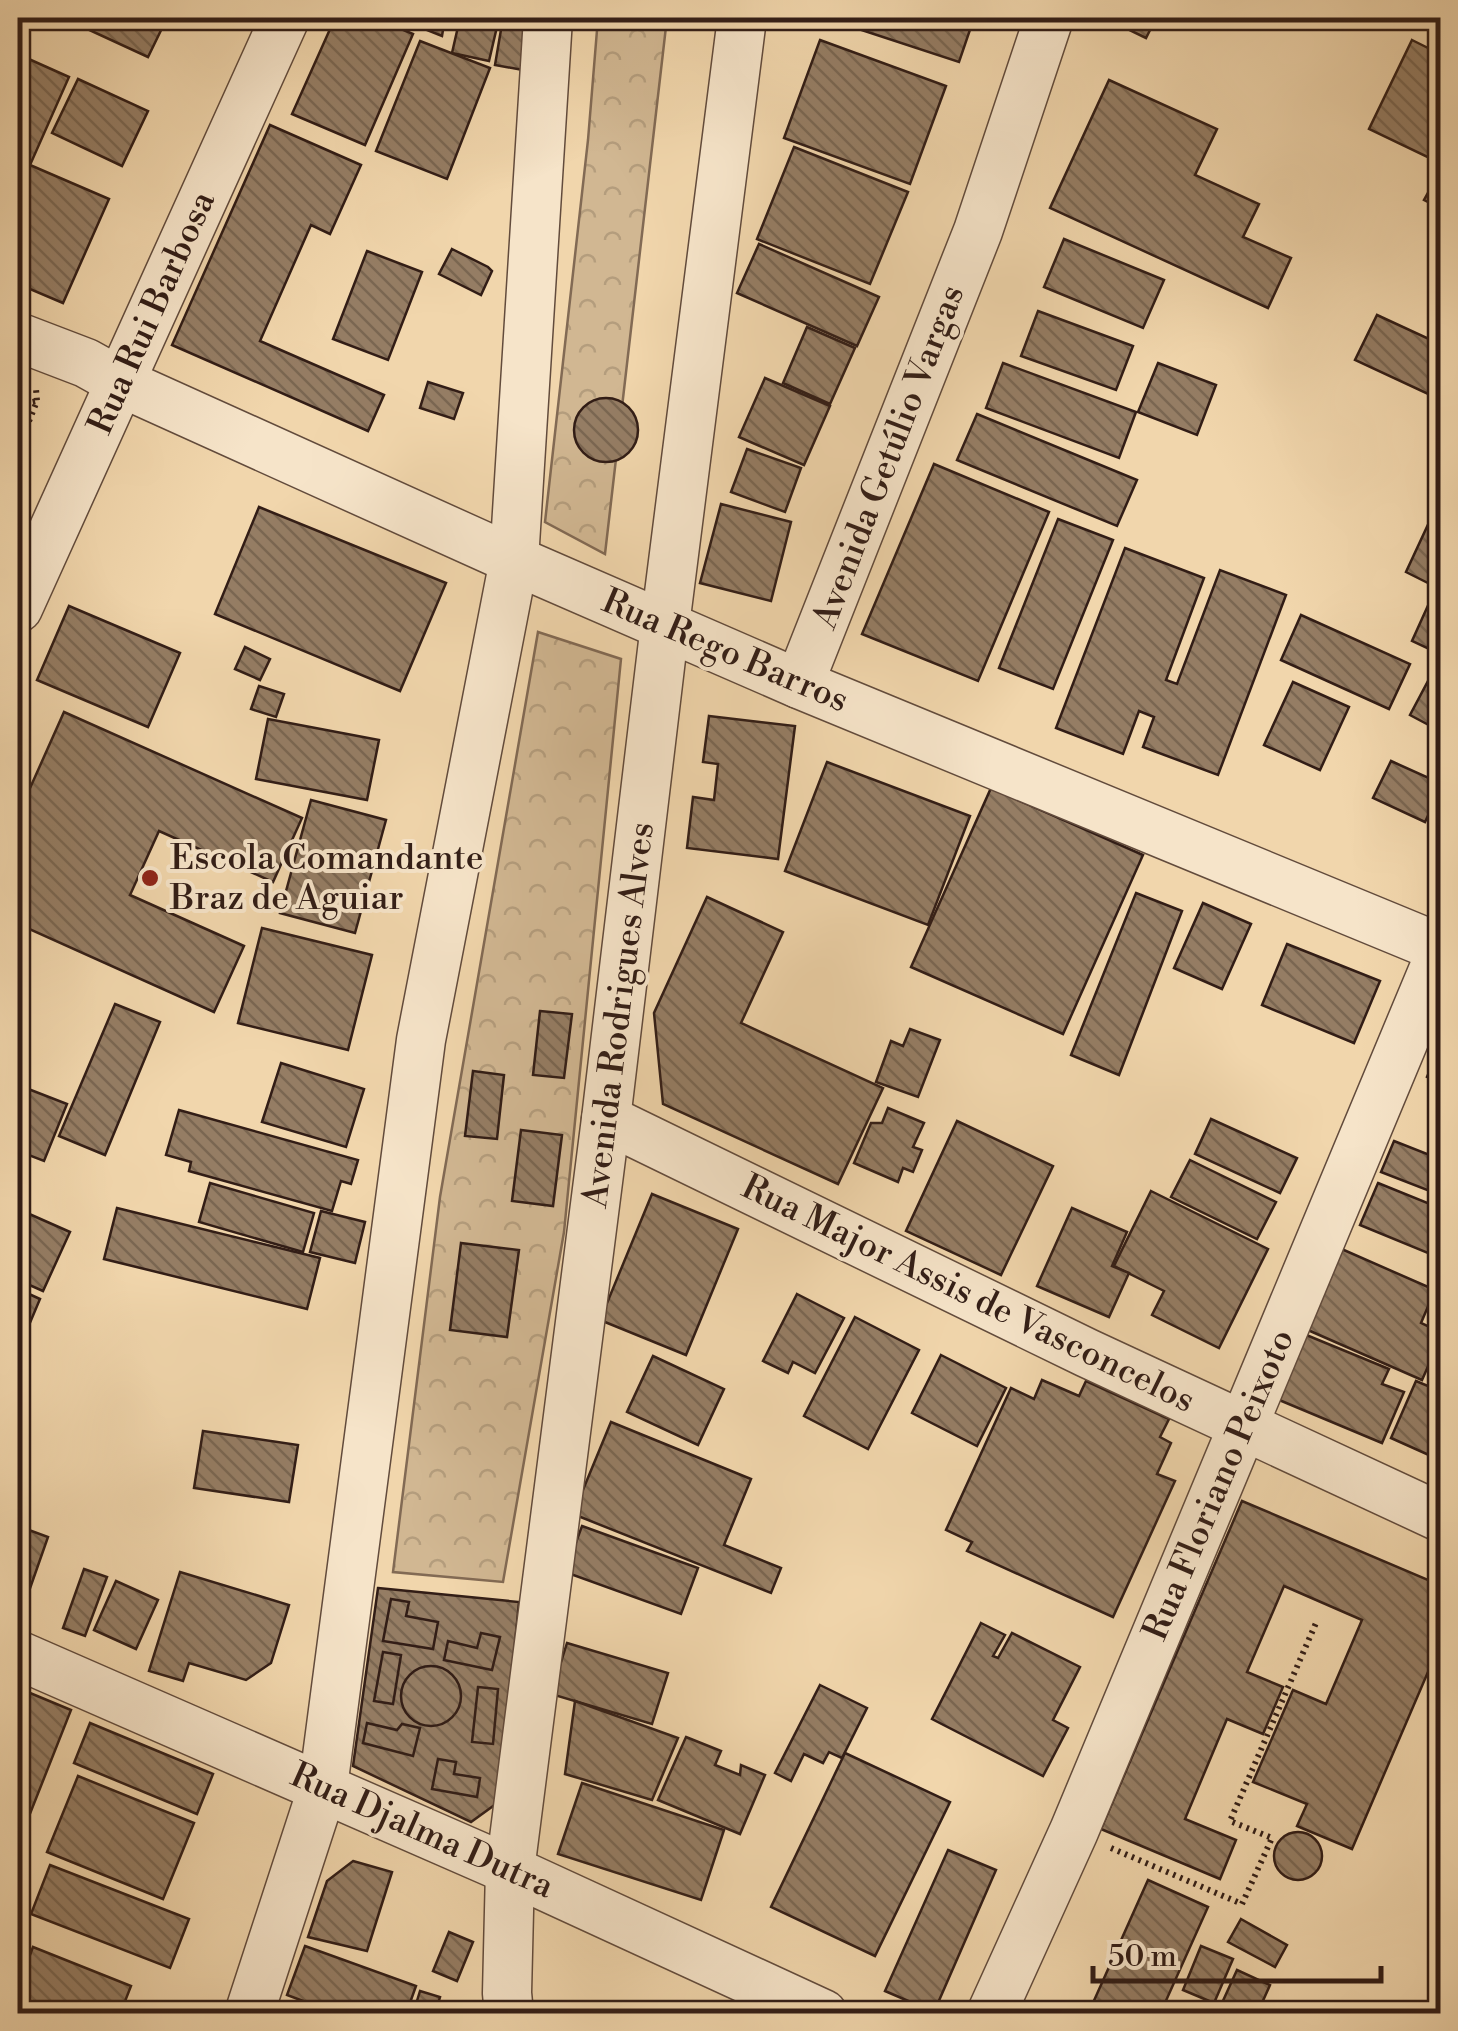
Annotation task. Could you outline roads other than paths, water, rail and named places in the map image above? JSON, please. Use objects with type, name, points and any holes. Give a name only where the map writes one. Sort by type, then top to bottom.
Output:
[{"type":"street","name":"Rua Rui Barbosa","points":[[18,608],[104,373],[285,18]]},
{"type":"street","points":[[249,2014],[323,1787],[420,1040],[514,560],[548,18]]},
{"type":"street","name":"Avenida Rodrigues Alves","points":[[509,2014],[510,1870],[742,18]]},
{"type":"street","name":"Avenida Getúlio Vargas","points":[[800,684],[978,231],[1049,18]]},
{"type":"street","name":"Avenida Getúlio Vargas","points":[[978,231],[1078,18]]},
{"type":"street","name":"Rua Rego Barros","points":[[25,378],[104,373],[665,626],[1440,951]]},
{"type":"street","name":"Rua Floriano Peixoto","points":[[991,2014],[1074,1831],[1440,951]]},
{"type":"street","name":"Rua Major Assis de Vasconcelos","points":[[606,1120],[1243,1427],[1440,1517]]},
{"type":"street","name":"Rua Djalma Dutra","points":[[18,1656],[510,1870],[823,2014]]},
{"type":"place","name":"Escola Comandante Braz de Aguiar","points":[[150,878]]}]
